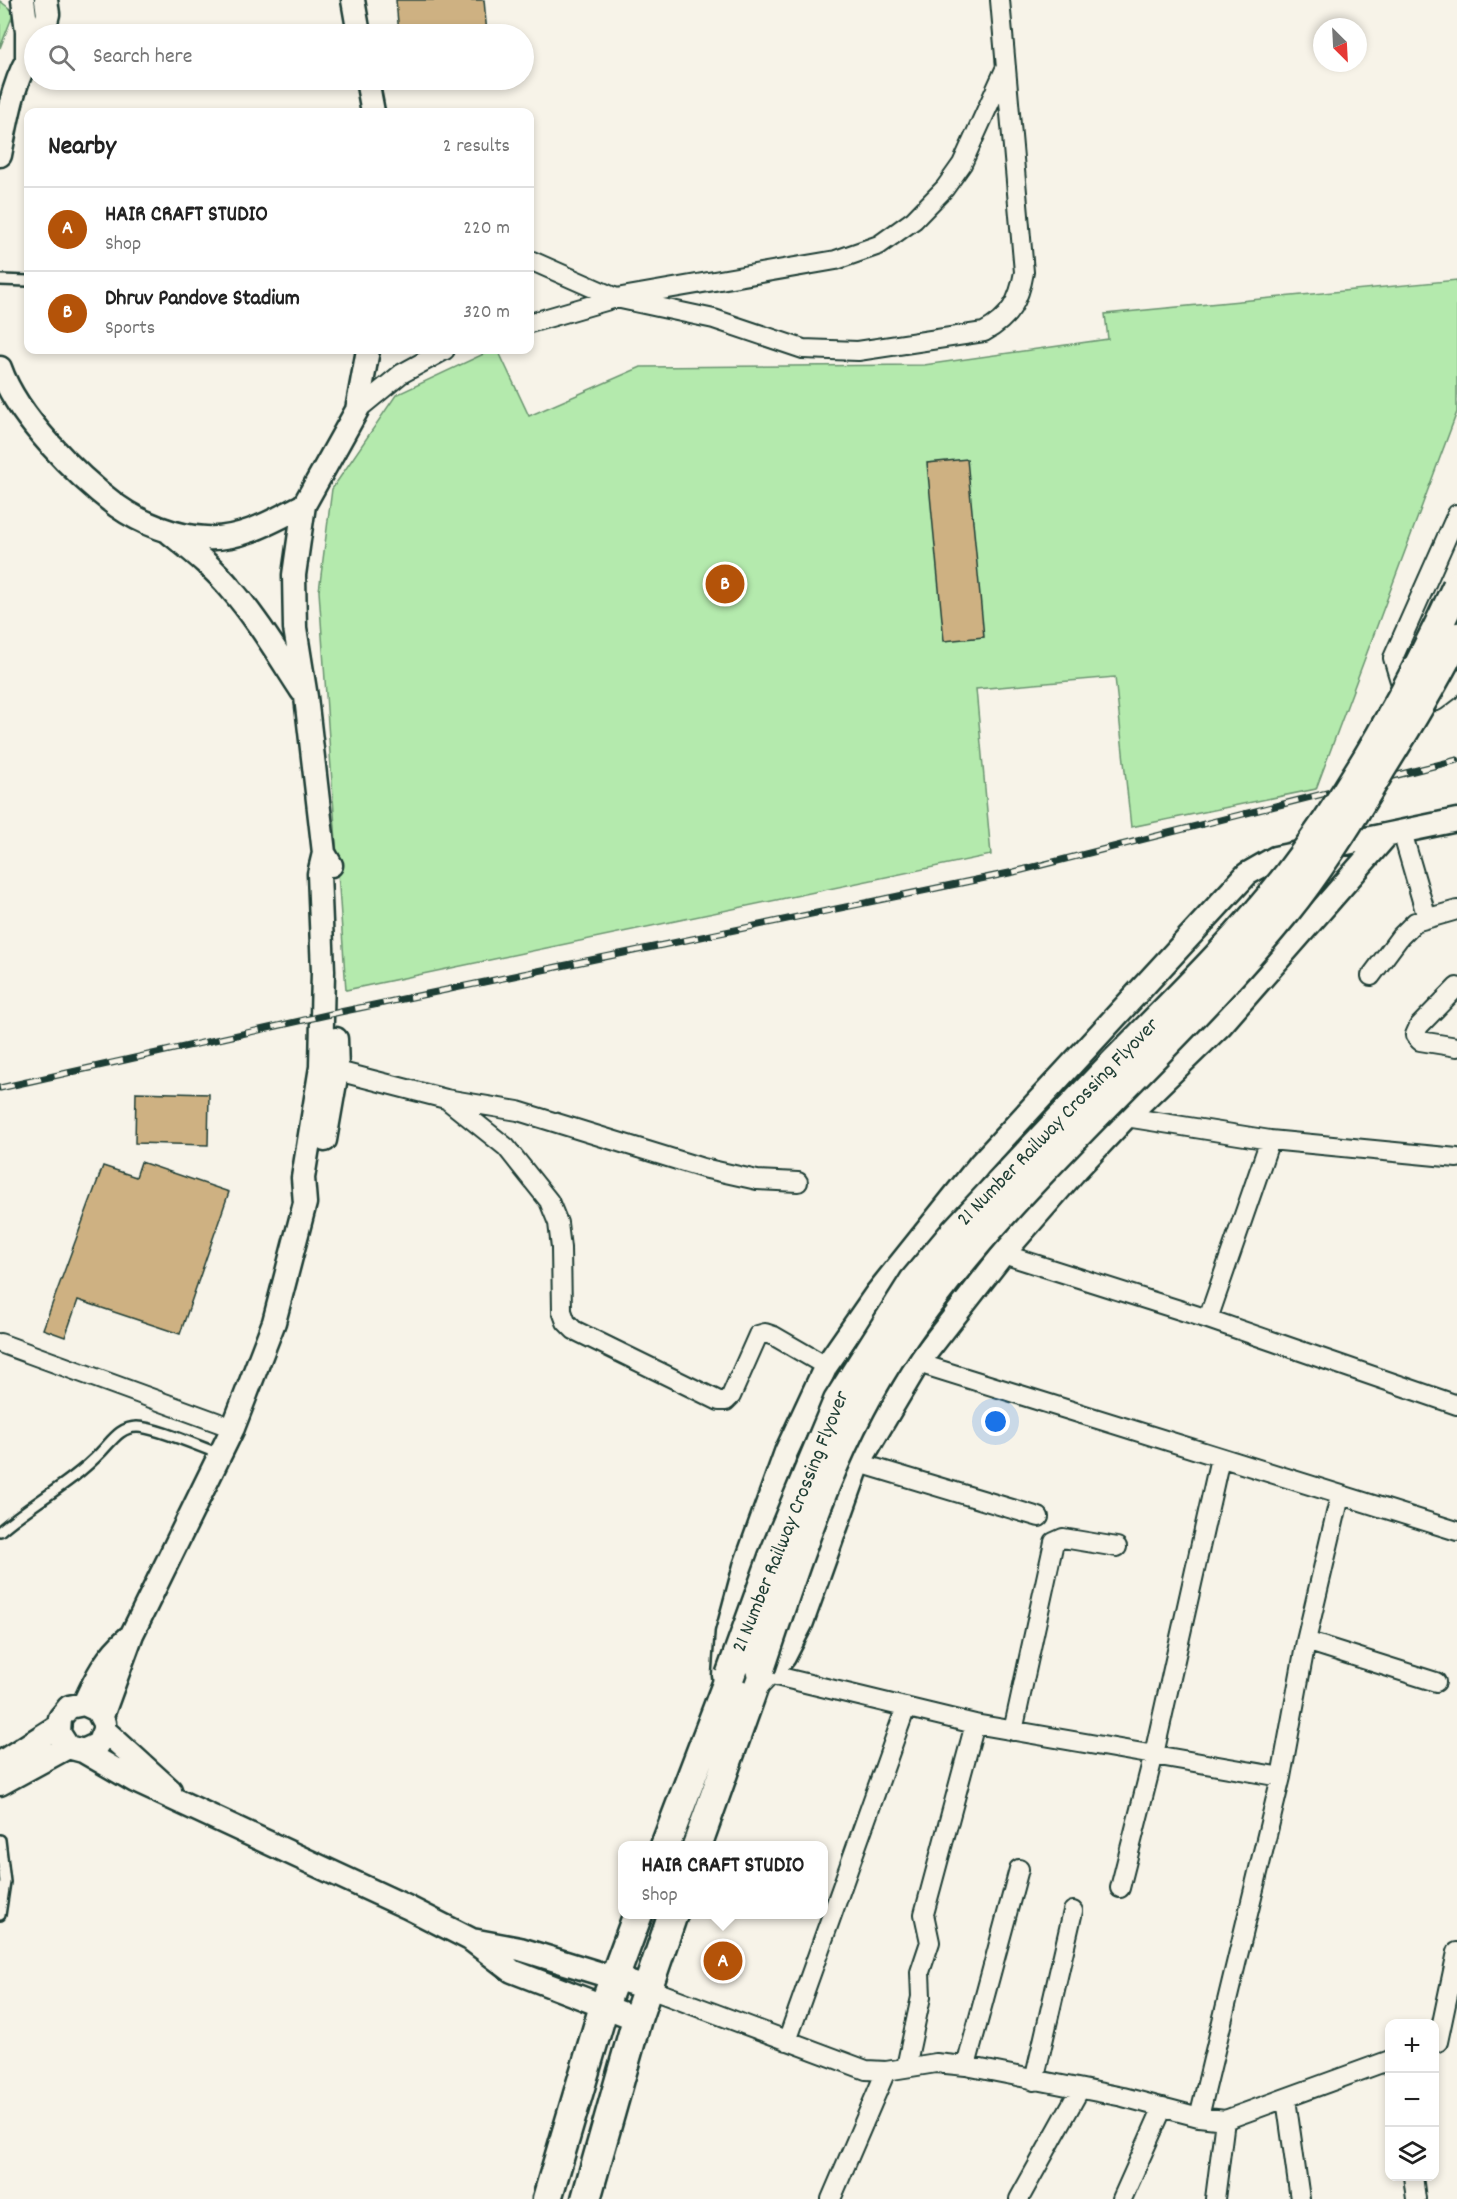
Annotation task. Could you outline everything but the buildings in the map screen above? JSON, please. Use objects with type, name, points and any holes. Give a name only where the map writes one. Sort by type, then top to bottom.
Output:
[{"type":"main road","name":"21 Number Railway Crossing Flyover","points":[[746,1681],[773,1557],[838,1401],[901,1301],[955,1232],[1223,951],[1288,874],[1329,816],[1367,754],[1411,678],[1457,586]]},
{"type":"main road","name":"21 Number Railway Crossing Flyover","points":[[746,1681],[832,1468],[860,1409],[898,1346],[939,1289],[1008,1206],[1286,912],[1318,870],[1356,811],[1439,674],[1457,638]]},
{"type":"main road","points":[[667,1841],[746,1681]]},
{"type":"main road","points":[[698,1841],[746,1681]]},
{"type":"main road","points":[[547,2199],[604,2006],[636,1919]]},
{"type":"main road","points":[[586,2199],[637,2019],[671,1919]]},
{"type":"street","points":[[23,0],[27,24]]},
{"type":"street","points":[[46,0],[48,14],[46,24]]},
{"type":"street","points":[[353,0],[357,24]]},
{"type":"street","points":[[534,262],[616,298],[714,319],[803,349],[832,352],[892,347],[984,332],[1000,323],[1013,310],[1021,290],[1024,272],[1000,0]]},
{"type":"street","points":[[534,322],[616,298],[836,260],[879,245],[914,220],[945,188],[962,164],[1006,65]]},
{"type":"street","points":[[0,155],[14,96],[24,71]]},
{"type":"street","points":[[369,90],[372,108]]},
{"type":"street","points":[[0,1784],[75,1749],[98,1744],[97,1717],[106,1659],[132,1634],[233,1428],[274,1322],[305,1203],[315,1190],[319,1178],[329,1069],[334,874],[324,853],[293,604],[294,575],[304,505],[357,410],[367,354]]},
{"type":"street","points":[[357,410],[401,374],[438,354]]},
{"type":"street","points":[[1,373],[34,424],[81,475],[118,507],[169,532],[205,561],[231,588],[253,616],[306,697]]},
{"type":"street","points":[[169,532],[206,538],[235,536],[266,525],[304,505]]},
{"type":"street","points":[[1457,514],[1393,658],[1400,681],[1436,701],[1449,691],[1457,679]]},
{"type":"street","points":[[746,1681],[727,1633],[736,1595],[786,1452],[826,1365],[876,1294],[1247,874],[1275,858],[1457,820]]},
{"type":"street","points":[[746,1681],[784,1657],[802,1622],[859,1463],[918,1363],[1003,1254],[1031,1211],[1221,1025],[1394,833]]},
{"type":"street","points":[[1394,833],[1427,918]]},
{"type":"street","points":[[1371,976],[1400,937],[1415,922],[1457,910]]},
{"type":"street","points":[[1457,987],[1419,1026],[1415,1035],[1420,1041],[1457,1047]]},
{"type":"street","points":[[329,1069],[446,1099],[518,1111],[702,1168],[757,1180],[798,1182]]},
{"type":"street","points":[[446,1099],[506,1147],[549,1201],[558,1223],[561,1248],[562,1311],[566,1322],[574,1330],[718,1401],[726,1401],[731,1396],[758,1335],[765,1333],[774,1336],[826,1365]]},
{"type":"street","points":[[1126,1117],[1270,1140],[1457,1158]]},
{"type":"street","points":[[1208,1319],[1270,1140]]},
{"type":"street","points":[[1003,1254],[1208,1319],[1457,1405]]},
{"type":"street","points":[[0,1343],[233,1428]]},
{"type":"street","points":[[918,1363],[1457,1532]]},
{"type":"street","points":[[1120,1888],[1154,1754],[1220,1458]]},
{"type":"street","points":[[859,1463],[1039,1517]]},
{"type":"street","points":[[1199,2117],[1281,1777],[1306,1641],[1340,1496]]},
{"type":"street","points":[[1013,1731],[1054,1542],[1063,1538],[1117,1547]]},
{"type":"street","points":[[1306,1641],[1436,1682]]},
{"type":"street","points":[[746,1681],[906,1707],[975,1724],[1281,1777]]},
{"type":"street","points":[[185,1803],[97,1717],[69,1707],[60,1718],[58,1726],[62,1741],[135,1781],[407,1907],[470,1940],[512,1971],[637,2019]]},
{"type":"street","points":[[787,2041],[906,1707]]},
{"type":"street","points":[[906,2067],[921,1997],[920,1972],[930,1942],[924,1914],[975,1724]]},
{"type":"street","points":[[0,1763],[58,1726]]},
{"type":"street","points":[[966,2066],[1019,1869]]},
{"type":"street","points":[[1034,2080],[1073,1911]]},
{"type":"street","points":[[470,1940],[520,1949],[647,1988],[850,2066],[885,2071],[936,2063],[966,2066],[1163,2107],[1199,2117],[1225,2120],[1385,2062]]},
{"type":"street","points":[[1439,2029],[1457,1952]]},
{"type":"street","points":[[1439,2041],[1457,2035]]},
{"type":"street","points":[[831,2199],[885,2071]]},
{"type":"street","points":[[1019,2199],[1080,2089]]},
{"type":"street","points":[[1286,2099],[1299,2199]]},
{"type":"street","points":[[1122,2199],[1163,2107]]},
{"type":"street","points":[[1215,2199],[1225,2120]]},
{"type":"street","points":[[1414,2181],[1416,2199]]},
{"type":"lane","points":[[0,280],[24,281]]},
{"type":"lane","points":[[0,1531],[93,1460],[127,1428],[139,1427],[151,1430],[220,1454]]},
{"type":"lane","points":[[0,1840],[5,1882],[0,1915]]},
{"type":"green space","points":[[0,1],[14,12],[0,48]]},
{"type":"green space","points":[[1457,280],[1457,412],[1316,789],[1131,827],[1115,677],[976,689],[991,855],[346,990],[319,591],[332,489],[396,395],[483,354],[500,354],[529,416],[641,367],[924,365],[1108,339],[1105,314]]},
{"type":"railway","points":[[0,1088],[340,1012],[1014,872],[1457,760]]},
{"type":"place","name":"Dhruv Pandove Stadium","points":[[725,584]]},
{"type":"place","name":"HAIR CRAFT STUDIO","points":[[723,1961]]}]
